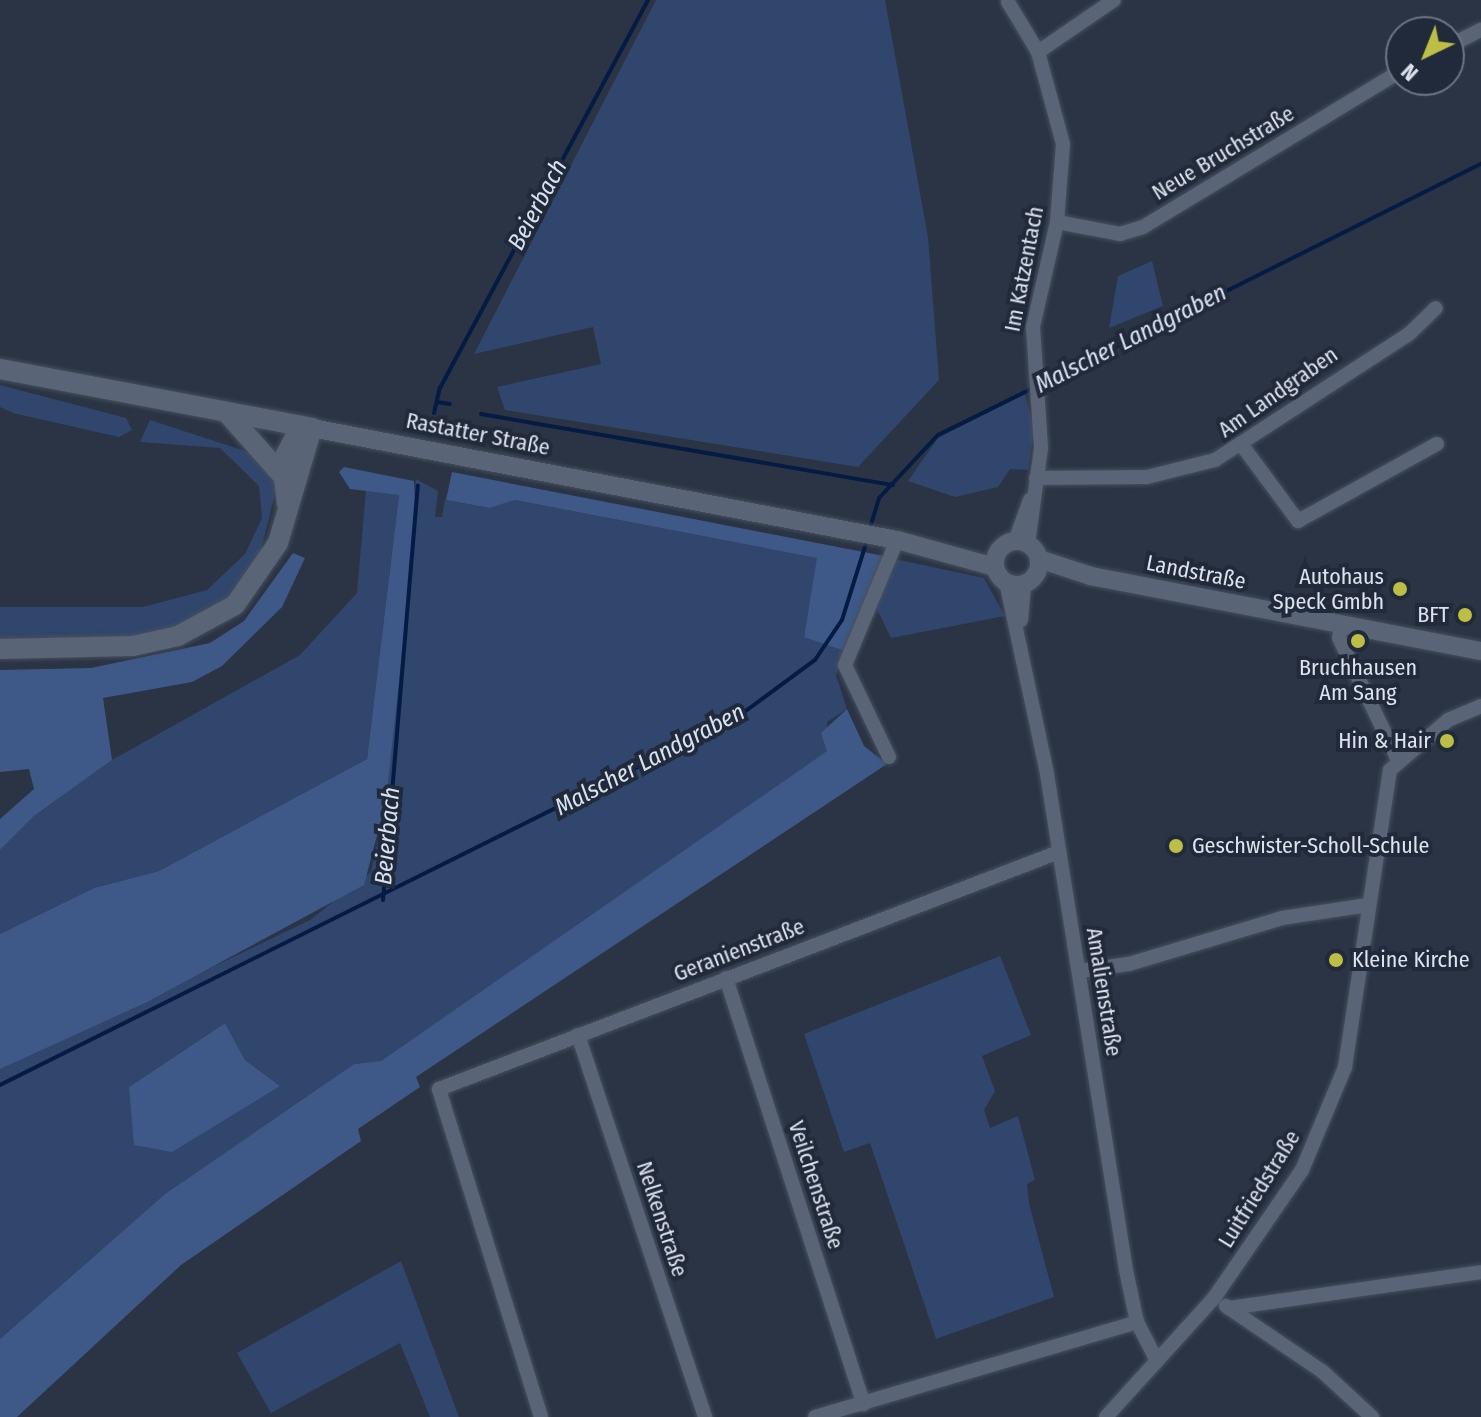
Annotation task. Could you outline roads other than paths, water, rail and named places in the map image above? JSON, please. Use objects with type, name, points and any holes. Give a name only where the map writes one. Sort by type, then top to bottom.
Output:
[{"type":"main road","name":"Rastatter Straße","points":[[0,369],[306,427]]},
{"type":"main road","points":[[227,413],[282,475],[287,508]]},
{"type":"main road","points":[[282,475],[306,427]]},
{"type":"main road","points":[[0,649],[133,646],[208,624],[259,577],[287,508],[306,427]]},
{"type":"street","points":[[1038,52],[1114,0]]},
{"type":"street","name":"Im Katzentach","points":[[1008,2],[1038,52],[1062,134],[1057,222],[1033,327],[1033,374],[1037,400],[1036,478],[1018,563]]},
{"type":"street","name":"Neue Bruchstraße","points":[[1057,222],[1120,234],[1143,227],[1385,81]]},
{"type":"street","name":"Am Landgraben","points":[[1036,478],[1147,477],[1244,448],[1436,308]]},
{"type":"street","name":"Rastatter Straße","points":[[306,427],[1018,563]]},
{"type":"street","points":[[1244,448],[1298,521],[1437,444]]},
{"type":"street","points":[[889,757],[845,665],[897,540]]},
{"type":"street","name":"Landstraße","points":[[1018,563],[1481,651]]},
{"type":"street","name":"Amalienstraße","points":[[1018,563],[1020,625],[1137,1322],[1157,1361]]},
{"type":"street","points":[[1341,626],[1339,638],[1397,758],[1448,720],[1481,706]]},
{"type":"street","name":"Luitfriedstraße","points":[[1106,1417],[1214,1298],[1319,1138],[1345,1067],[1368,905],[1397,758]]},
{"type":"street","name":"Geranienstraße","points":[[541,1417],[436,1093],[578,1035],[1059,852]]},
{"type":"street","points":[[1079,971],[1127,965],[1282,918],[1368,905]]},
{"type":"street","name":"Veilchenstraße","points":[[726,978],[864,1404]]},
{"type":"street","name":"Nelkenstraße","points":[[578,1035],[705,1417]]},
{"type":"street","points":[[1229,1308],[1481,1272]]},
{"type":"street","points":[[1214,1298],[1323,1372],[1372,1417]]},
{"type":"street","points":[[815,1417],[1137,1322]]},
{"type":"waterway","name":"Beierbach","points":[[434,413],[440,388],[648,0]]},
{"type":"waterway","name":"Malscher Landgraben","points":[[1041,384],[1481,164]]},
{"type":"waterway","name":"Malscher Landgraben","points":[[869,531],[879,498],[938,435],[1033,388]]},
{"type":"waterway","points":[[437,402],[450,404]]},
{"type":"waterway","points":[[481,414],[893,485]]},
{"type":"waterway","name":"Beierbach","points":[[383,900],[418,485]]},
{"type":"waterway","name":"Malscher Landgraben","points":[[0,1085],[736,718],[815,660],[842,620],[867,540]]},
{"type":"place","name":"Autohaus Speck Gmbh","points":[[1400,589]]},
{"type":"place","name":"BFT","points":[[1465,615]]},
{"type":"place","name":"Bruchhausen Am Sang","points":[[1358,641]]},
{"type":"place","name":"Hin & Hair","points":[[1447,741]]},
{"type":"place","name":"Geschwister-Scholl-Schule","points":[[1176,846]]},
{"type":"place","name":"Kleine Kirche","points":[[1336,960]]}]
